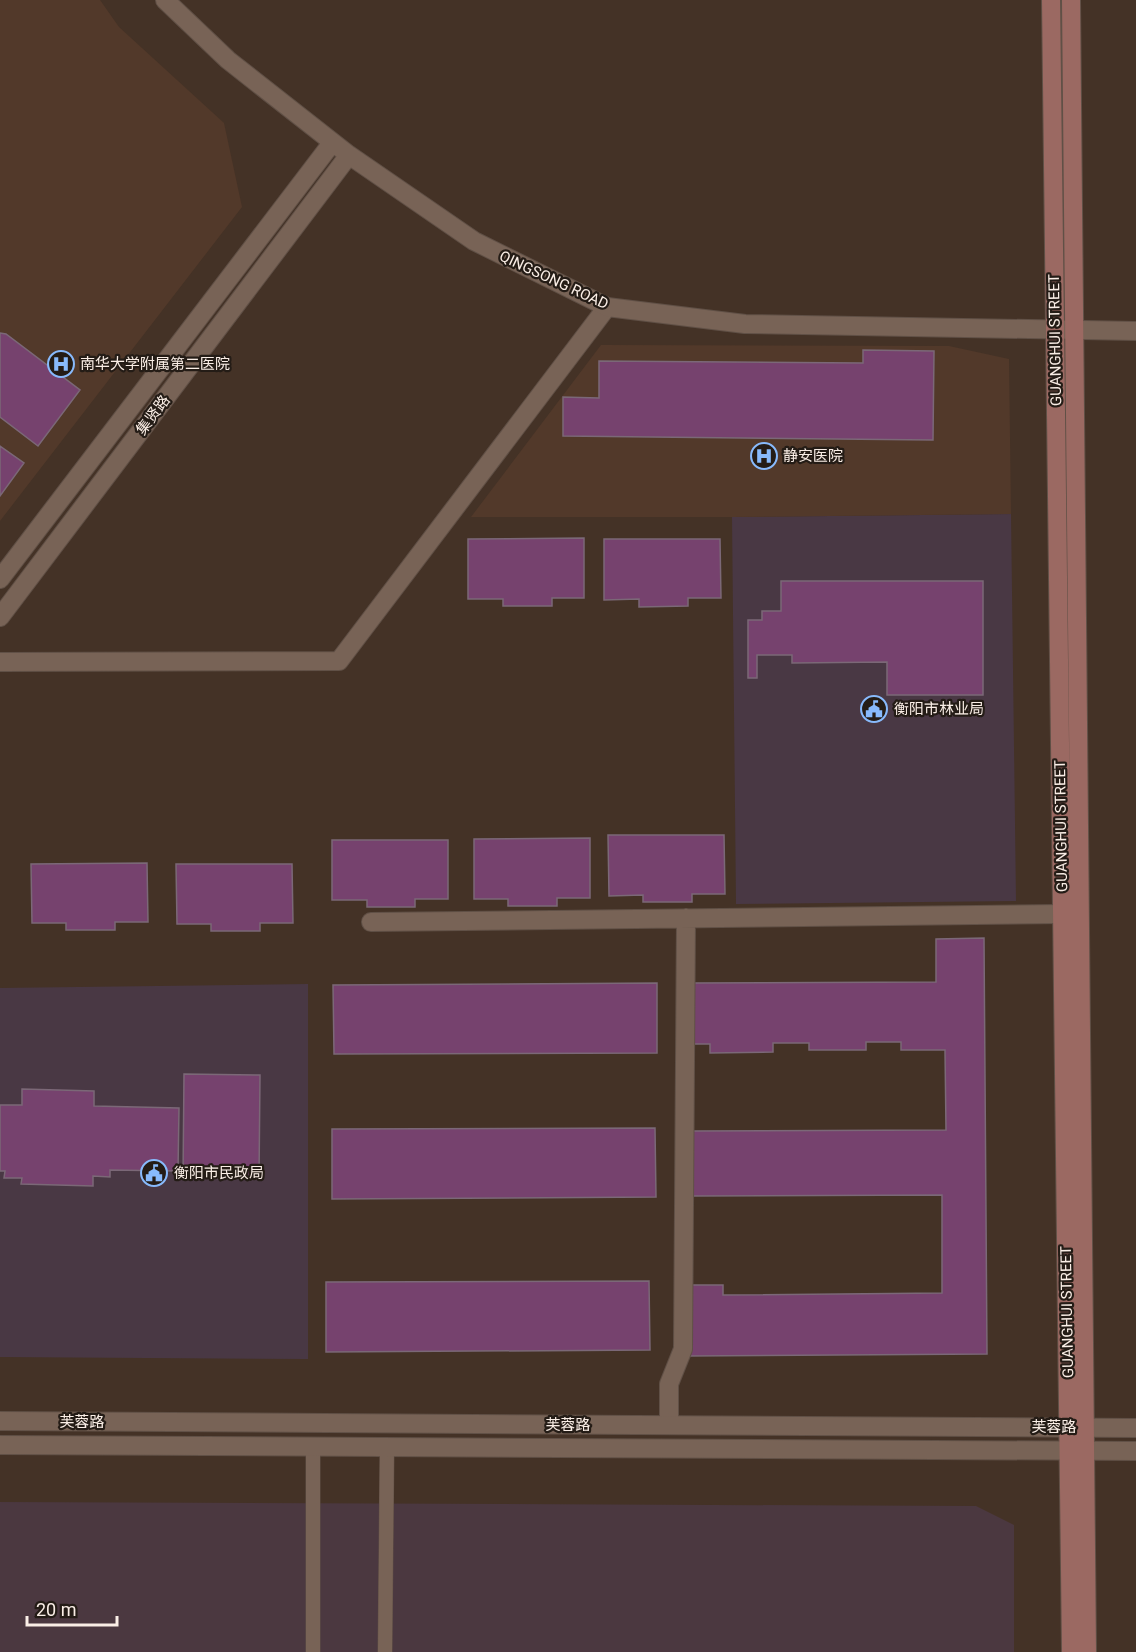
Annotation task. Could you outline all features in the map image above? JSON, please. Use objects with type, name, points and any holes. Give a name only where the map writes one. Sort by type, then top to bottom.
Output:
[{"type":"main road","name":"GUANGHUI STREET","points":[[1051,0],[1062,914],[1077,1427]]},
{"type":"main road","name":"GUANGHUI STREET","points":[[1071,0],[1077,1427],[1071,1652]]},
{"type":"main road","name":"GUANGHUI STREET","points":[[1077,1450],[1088,1652]]},
{"type":"street","name":"QINGSONG ROAD","points":[[165,0],[228,60],[349,155],[474,241],[608,307],[745,324],[1136,331]]},
{"type":"street","name":"集贤路","points":[[0,579],[332,143]]},
{"type":"street","name":"集贤路","points":[[0,617],[349,155]]},
{"type":"street","points":[[0,662],[339,661],[608,307]]},
{"type":"street","points":[[371,921],[1062,914]]},
{"type":"street","points":[[669,1425],[669,1384],[683,1349],[686,918]]},
{"type":"street","name":"芙蓉路","points":[[0,1422],[1136,1428]]},
{"type":"street","name":"芙蓉路","points":[[0,1445],[1136,1451]]},
{"type":"lane","points":[[313,1447],[313,1652]]},
{"type":"lane","points":[[385,1652],[387,1447]]},
{"type":"shaded area","name":"南华大学附属第二医院","points":[[0,0],[100,0],[119,27],[224,123],[242,207],[0,521]]},
{"type":"shaded area","name":"静安医院","points":[[601,345],[949,346],[1009,359],[1011,514],[471,517]]},
{"type":"shaded area","name":"衡阳市林业局","points":[[1011,514],[1016,901],[736,904],[732,517]]},
{"type":"shaded area","name":"衡阳市民政局","points":[[308,984],[308,1359],[0,1357],[0,988]]},
{"type":"shaded area","points":[[0,1502],[976,1506],[1014,1525],[1014,1652],[0,1652]]},
{"type":"building","points":[[0,333],[6,334],[80,390],[38,446],[0,417]]},
{"type":"building","points":[[863,350],[934,351],[933,440],[563,436],[563,397],[599,398],[599,361],[863,363]]},
{"type":"building","points":[[0,446],[24,463],[0,496]]},
{"type":"building","points":[[584,538],[584,598],[552,598],[552,606],[503,606],[503,599],[468,599],[468,539]]},
{"type":"building","points":[[604,539],[720,539],[721,598],[688,598],[688,606],[639,607],[639,599],[604,600]]},
{"type":"building","points":[[781,581],[983,581],[983,695],[887,695],[887,662],[792,663],[792,655],[757,655],[757,678],[748,678],[748,620],[762,620],[762,611],[781,611]]},
{"type":"building","points":[[608,835],[724,835],[725,894],[692,894],[692,902],[643,902],[643,895],[609,896]]},
{"type":"building","points":[[590,838],[590,898],[557,898],[557,906],[508,906],[508,899],[474,899],[474,839]]},
{"type":"building","points":[[332,840],[448,840],[448,899],[415,899],[415,907],[367,907],[367,900],[332,900]]},
{"type":"building","points":[[147,863],[148,922],[115,922],[115,930],[66,930],[66,923],[32,923],[31,864]]},
{"type":"building","points":[[176,864],[292,864],[293,923],[260,923],[260,931],[211,931],[211,924],[177,924]]},
{"type":"building","points":[[984,938],[987,1354],[687,1356],[687,1285],[723,1285],[723,1295],[942,1293],[942,1195],[693,1196],[693,1131],[946,1130],[945,1050],[901,1050],[901,1042],[866,1042],[866,1050],[809,1050],[809,1043],[773,1043],[773,1052],[710,1053],[710,1044],[692,1044],[692,983],[936,982],[936,939]]},
{"type":"building","points":[[657,983],[657,1053],[334,1054],[333,985]]},
{"type":"building","points":[[184,1074],[260,1075],[259,1179],[183,1178]]},
{"type":"building","points":[[22,1089],[94,1091],[94,1106],[179,1108],[178,1171],[110,1170],[110,1177],[93,1176],[93,1186],[21,1184],[22,1178],[4,1178],[5,1171],[0,1171],[0,1105],[22,1105]]},
{"type":"building","points":[[655,1128],[656,1197],[332,1199],[332,1129]]},
{"type":"building","points":[[649,1281],[650,1350],[326,1352],[326,1282]]},
{"type":"place","name":"南华大学附属第二医院","points":[[61,364]]},
{"type":"place","name":"静安医院","points":[[764,456]]},
{"type":"place","name":"衡阳市林业局","points":[[874,709]]},
{"type":"place","name":"衡阳市民政局","points":[[154,1173]]}]
